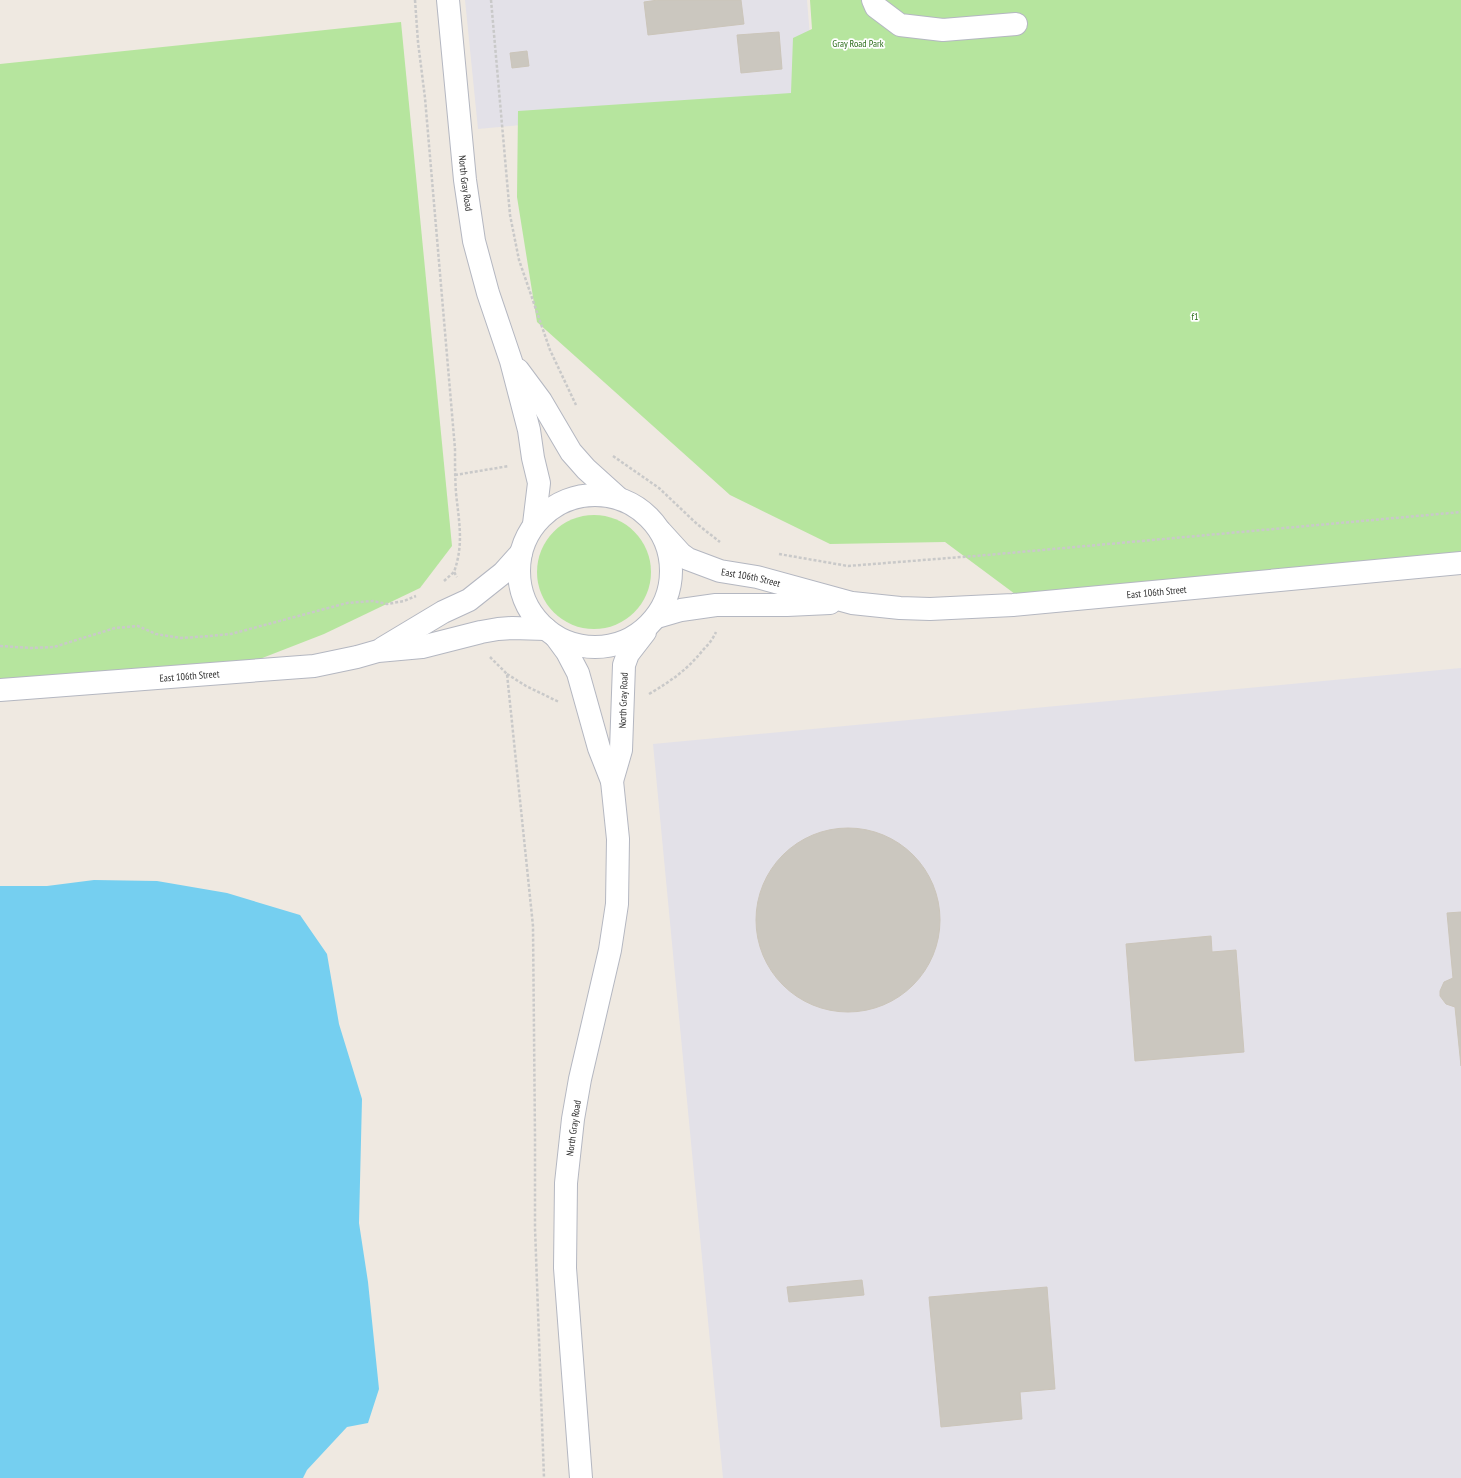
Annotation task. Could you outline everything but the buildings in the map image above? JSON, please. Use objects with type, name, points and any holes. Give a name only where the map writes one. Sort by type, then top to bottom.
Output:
[{"type":"street","name":"North Gray Road","points":[[448,0],[465,180],[474,241],[488,293],[511,361],[529,430],[533,458],[539,483],[534,524]]},
{"type":"street","points":[[873,0],[876,7],[900,25],[943,30],[1016,24]]},
{"type":"street","name":"North Gray Road","points":[[511,361],[541,401],[571,452],[586,469],[617,498]]},
{"type":"street","points":[[521,553],[534,524],[551,508],[572,499],[594,495],[617,498],[634,506],[650,517],[661,532]]},
{"type":"street","name":"North Gray Road","points":[[612,781],[621,750],[624,665],[628,654],[664,606],[671,582],[672,569],[670,556],[661,532]]},
{"type":"street","name":"East 106th Street","points":[[661,532],[681,554],[704,566],[720,571],[757,578],[852,603]]},
{"type":"street","name":"North Gray Road","points":[[521,553],[518,569],[520,586],[526,602],[531,612],[567,652],[578,672],[599,748],[612,781],[618,839],[617,904],[615,922],[577,1099],[569,1150],[565,1197],[566,1290],[581,1478]]},
{"type":"street","name":"East 106th Street","points":[[378,651],[444,612],[469,600],[503,573],[521,553]]},
{"type":"street","name":"East 106th Street","points":[[653,622],[681,610],[716,605],[852,603],[900,608],[930,609],[1014,605],[1461,563]]},
{"type":"street","points":[[551,633],[574,645],[594,648],[614,645],[632,638],[653,622]]},
{"type":"street","name":"East 106th Street","points":[[0,690],[314,666],[356,658],[378,651],[422,647],[481,632],[505,628],[551,633]]},
{"type":"path","points":[[415,0],[418,42],[425,98],[460,524],[460,542],[457,563],[454,572],[440,584]]},
{"type":"path","points":[[491,0],[510,215],[519,260],[550,350],[576,406]]},
{"type":"path","points":[[610,454],[659,488],[697,524],[722,543]]},
{"type":"path","points":[[455,475],[515,465]]},
{"type":"path","points":[[779,554],[848,566],[987,555],[1461,512]]},
{"type":"path","points":[[454,572],[457,578]]},
{"type":"path","points":[[0,646],[31,648],[54,647],[115,628],[138,626],[156,634],[181,638],[232,634],[347,603],[373,602],[387,604],[404,601],[417,595]]},
{"type":"path","points":[[645,695],[668,683],[686,670],[706,647],[717,630]]},
{"type":"path","points":[[489,655],[507,674],[526,686],[564,703]]},
{"type":"path","points":[[507,674],[534,926],[536,1138],[535,1228],[544,1478]]},
{"type":"shaded area","points":[[465,0],[807,0],[815,97],[478,129]]},
{"type":"shaded area","points":[[1461,668],[1461,1478],[723,1478],[653,744]]},
{"type":"green space","name":"f1","points":[[810,0],[1461,0],[1461,555],[1015,594],[945,542],[830,544],[730,495],[537,322],[517,197],[518,111],[791,93],[793,38],[812,29]]},
{"type":"green space","points":[[401,22],[452,546],[420,588],[324,634],[244,665],[0,680],[0,64]]},
{"type":"green space","points":[[594,515],[605,516],[616,520],[634,532],[646,550],[650,561],[650,583],[646,594],[634,612],[616,624],[605,628],[594,629],[583,628],[572,624],[554,612],[542,594],[538,583],[537,572],[538,561],[542,550],[554,532],[572,520],[583,516]]},
{"type":"water","points":[[94,880],[157,881],[227,893],[300,915],[327,954],[339,1024],[362,1099],[359,1223],[368,1282],[379,1389],[368,1423],[347,1427],[307,1470],[303,1478],[0,1478],[0,886],[47,886]]},
{"type":"park label","name":"Gray Road Park","points":[[858,43]]}]
